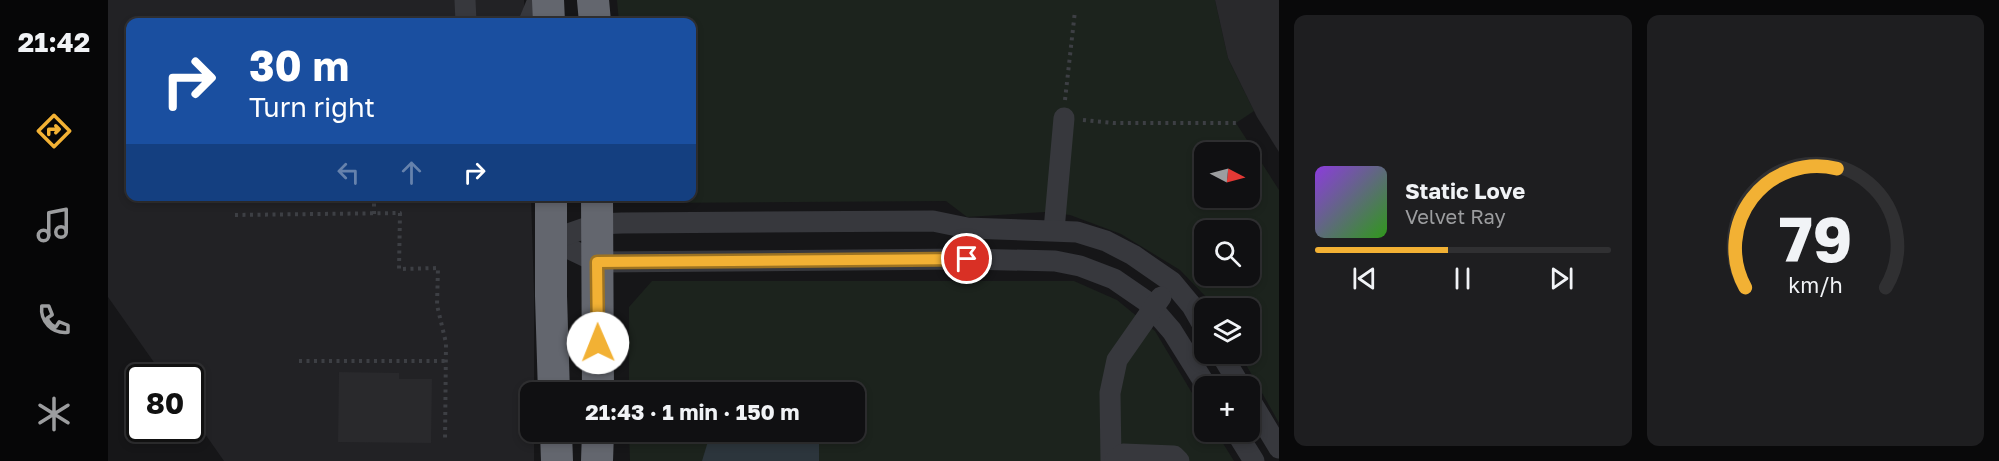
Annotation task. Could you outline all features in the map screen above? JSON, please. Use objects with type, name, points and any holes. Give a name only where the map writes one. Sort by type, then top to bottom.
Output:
[{"type":"highway","points":[[548,0],[549,18]]},
{"type":"highway","points":[[593,0],[594,18]]},
{"type":"highway","points":[[551,201],[554,382]]},
{"type":"highway","points":[[597,210],[598,382]]},
{"type":"highway","points":[[556,442],[557,461]]},
{"type":"highway","points":[[597,461],[598,442]]},
{"type":"lane","points":[[465,0],[466,18]]},
{"type":"lane","points":[[531,18],[538,0]]},
{"type":"lane","points":[[1053,230],[1064,117]]},
{"type":"lane","points":[[551,240],[597,210],[933,221],[967,228],[1077,232],[1106,241],[1133,255],[1172,282],[1194,310]]},
{"type":"lane","points":[[551,240],[597,262],[967,259],[1055,261],[1080,266],[1114,279],[1146,301],[1172,331],[1200,376]]},
{"type":"lane","points":[[1113,461],[1110,393],[1117,360],[1172,282]]},
{"type":"lane","points":[[1260,417],[1279,448]]},
{"type":"lane","points":[[1242,442],[1254,461]]},
{"type":"lane","points":[[1113,461],[1123,454],[1174,456],[1179,461]]},
{"type":"path","points":[[1075,11],[1064,117],[1114,123],[1236,123]]},
{"type":"path","points":[[374,201],[374,214]]},
{"type":"path","points":[[235,215],[400,213],[399,269],[438,268],[437,305],[446,343],[447,361],[445,442]]},
{"type":"path","points":[[299,361],[447,361]]},
{"type":"shaded area","points":[[108,0],[524,0],[525,18],[126,18],[126,201],[531,201],[534,382],[520,382],[520,442],[534,442],[534,461],[224,461],[204,433],[204,364],[155,364],[108,297]]},
{"type":"shaded area","points":[[617,0],[1215,0],[1228,58],[1254,111],[1236,123],[1248,142],[1194,142],[1194,208],[1260,208],[1260,160],[1279,190],[1279,423],[1260,389],[1260,376],[1252,376],[1246,364],[1260,364],[1260,298],[1207,298],[1195,286],[1260,286],[1260,220],[1194,220],[1194,284],[1180,270],[1121,234],[1070,215],[1045,212],[967,217],[946,201],[649,203],[645,201],[696,201],[696,18],[619,18]]},
{"type":"shaded area","points":[[652,281],[1074,281],[1117,300],[1155,331],[1194,396],[1194,442],[1222,442],[1234,461],[630,461],[629,442],[865,442],[865,382],[629,382],[629,307]]},
{"type":"shaded area","points":[[708,442],[819,442],[819,461],[702,461]]},
{"type":"building","points":[[1215,0],[1279,0],[1279,152],[1257,117],[1228,58]]},
{"type":"building","points":[[339,372],[399,373],[399,379],[432,379],[431,443],[338,442]]},
{"type":"route","points":[[598,343],[597,262],[967,259]]}]
